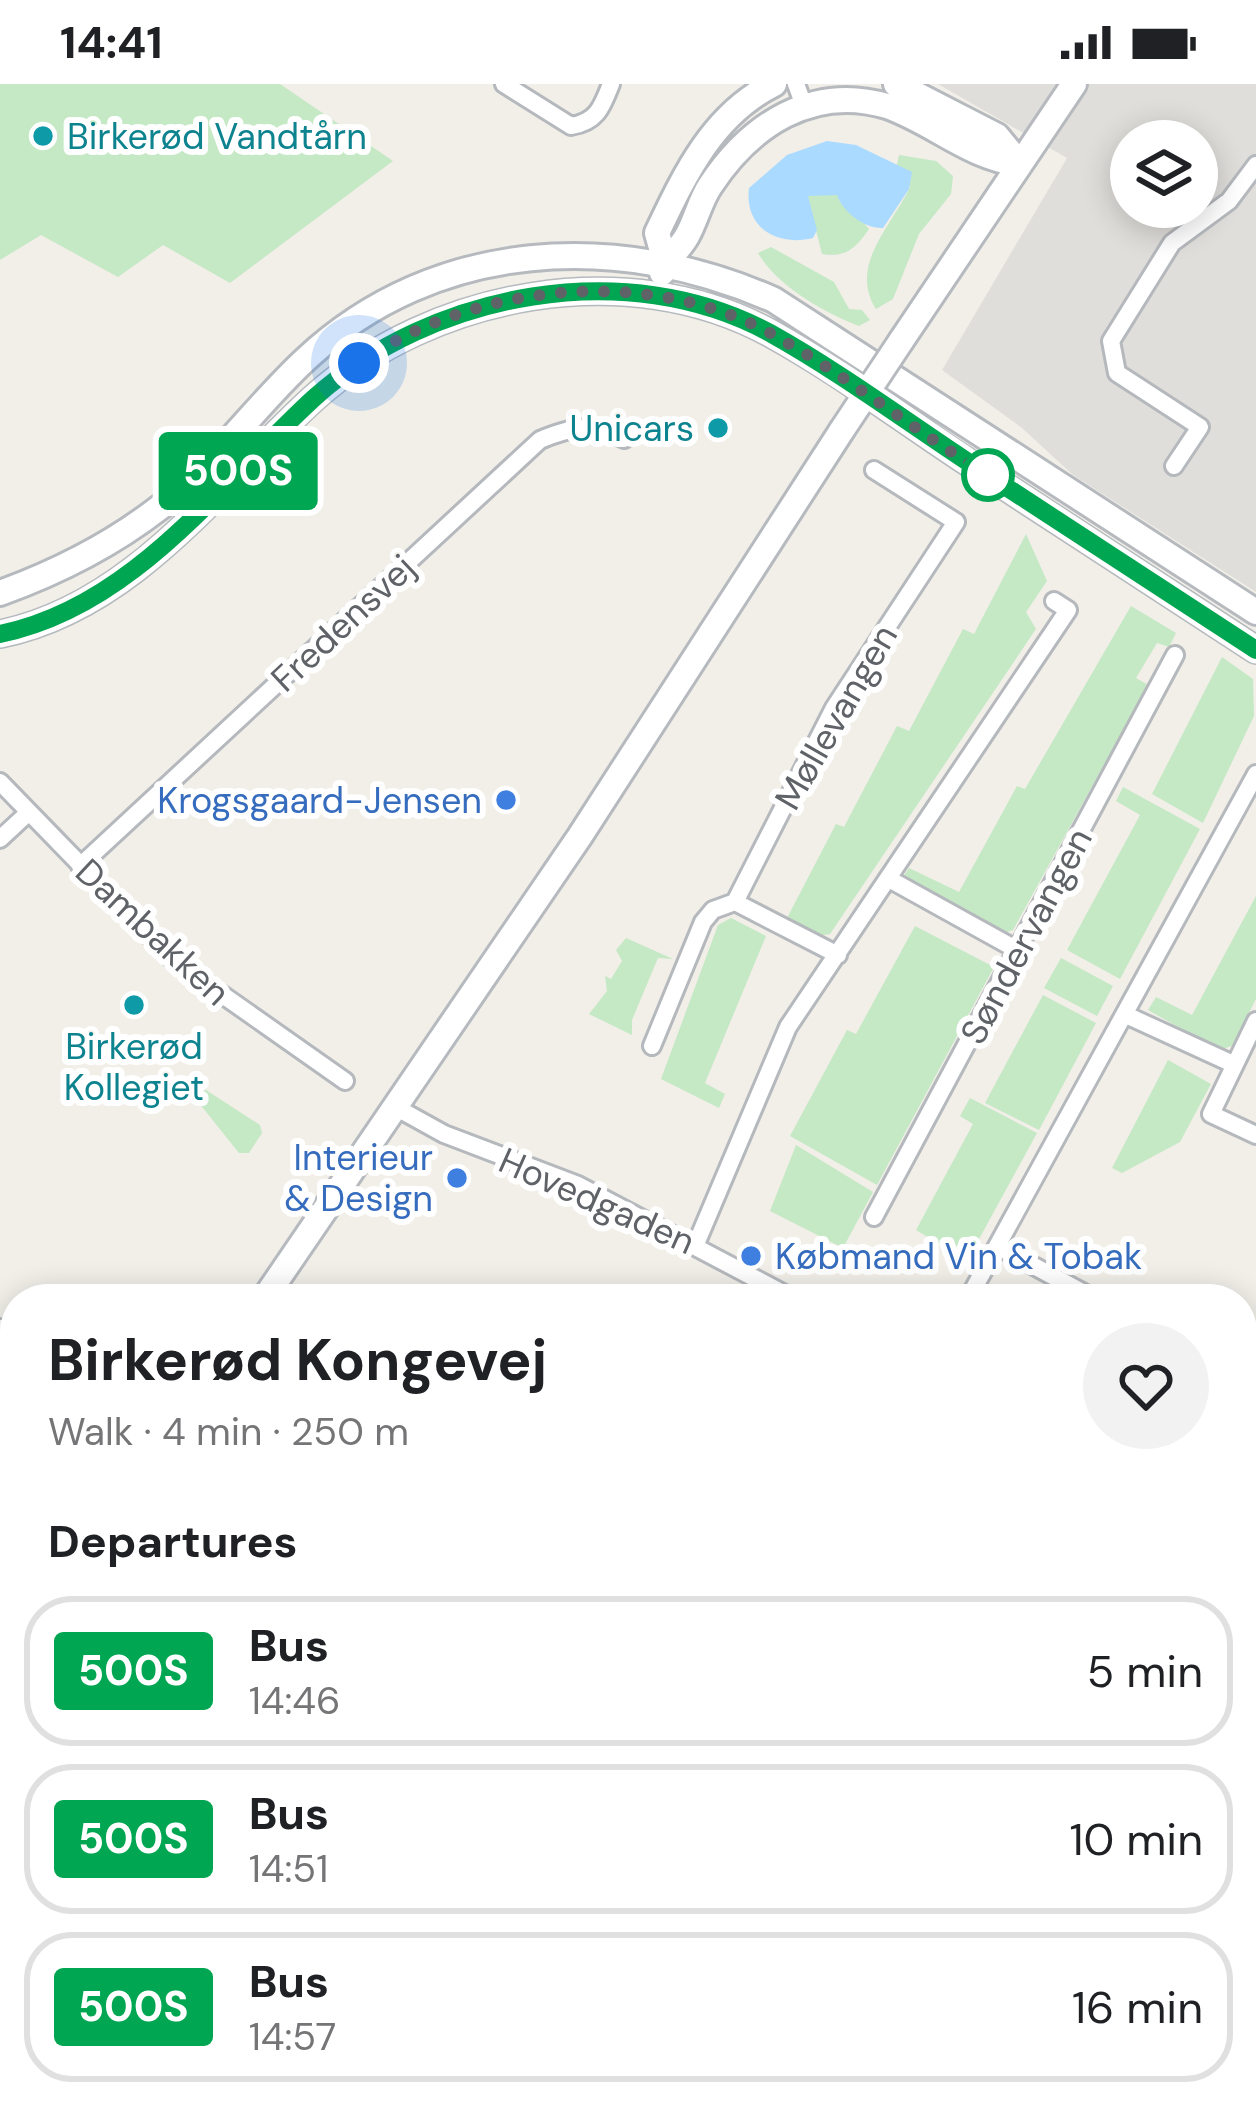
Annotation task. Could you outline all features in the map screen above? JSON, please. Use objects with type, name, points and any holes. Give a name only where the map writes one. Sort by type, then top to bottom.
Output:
[{"type":"main road","points":[[665,262],[657,233],[687,171],[717,128],[751,95],[774,84]]},
{"type":"main road","points":[[896,84],[997,136],[1020,164]]},
{"type":"main road","points":[[274,1284],[397,1108],[1073,84]]},
{"type":"main road","points":[[655,294],[665,262],[686,239],[707,190],[739,146],[800,94],[887,106],[987,160],[1020,164]]},
{"type":"main road","points":[[0,593],[69,567],[162,506],[310,355],[384,304],[446,276],[562,254],[665,262],[727,279],[774,300],[1256,612]]},
{"type":"main road","points":[[0,634],[78,606],[140,568],[306,406],[383,347],[437,321],[503,302],[575,292],[655,294],[769,332],[1256,650]]},
{"type":"street","points":[[504,84],[571,126],[587,123],[601,110],[611,84]]},
{"type":"street","points":[[1174,466],[1200,427],[1118,374],[1111,341],[1172,243],[1229,201],[1256,165]]},
{"type":"street","name":"Fredensvej","points":[[80,866],[540,440],[572,427],[600,427],[624,439]]},
{"type":"street","name":"Møllevangen","points":[[735,902],[834,708],[956,523],[874,470]]},
{"type":"street","points":[[696,1244],[772,1059],[1068,610],[1054,601]]},
{"type":"street","name":"Søndervangen","points":[[874,1216],[1175,655]]},
{"type":"street","points":[[976,1284],[1256,774]]},
{"type":"street","name":"Dambakken","points":[[0,782],[173,960],[345,1081]]},
{"type":"street","points":[[0,839],[28,813]]},
{"type":"street","points":[[889,879],[1019,951]]},
{"type":"street","points":[[652,1046],[703,922],[713,910],[735,902],[838,955]]},
{"type":"street","points":[[1126,1015],[1233,1064]]},
{"type":"street","points":[[1256,1021],[1211,1114],[1256,1135]]},
{"type":"street","name":"Hovedgaden","points":[[397,1108],[444,1134],[578,1185],[767,1284]]},
{"type":"street","points":[[997,1246],[1067,1284]]},
{"type":"shaded area","points":[[938,84],[1256,84],[1256,592],[1073,475],[1022,428],[942,370],[1067,158]]},
{"type":"green space","points":[[0,84],[280,84],[393,161],[230,283],[163,245],[118,277],[41,235],[0,260]]},
{"type":"green space","points":[[899,155],[936,161],[953,176],[951,194],[919,234],[893,299],[876,309],[867,277],[870,261],[910,187],[896,170]]},
{"type":"green space","points":[[826,191],[841,196],[869,229],[844,253],[822,254],[807,195]]},
{"type":"green space","points":[[771,247],[834,282],[849,309],[862,310],[870,320],[859,326],[790,287],[758,253]]},
{"type":"green space","points":[[1026,534],[1047,581],[1026,612],[1036,629],[830,934],[818,936],[786,920],[836,824],[844,827],[897,726],[909,731],[963,629],[974,634]]},
{"type":"green space","points":[[1131,606],[1176,633],[1169,647],[1157,643],[1136,678],[1148,685],[1013,930],[1004,933],[903,877],[909,868],[959,892],[1017,786],[1025,789]]},
{"type":"green space","points":[[1222,657],[1253,679],[1254,716],[1203,823],[1152,794]]},
{"type":"green space","points":[[1123,787],[1200,829],[1120,979],[1067,950],[1140,815],[1116,801]]},
{"type":"green space","points":[[1256,896],[1256,999],[1232,1046],[1219,1050],[1148,1010],[1156,997],[1192,1015]]},
{"type":"green space","points":[[731,918],[766,936],[705,1083],[725,1094],[719,1108],[661,1079],[718,925]]},
{"type":"green space","points":[[915,926],[994,967],[877,1185],[790,1136],[847,1030],[856,1034]]},
{"type":"green space","points":[[626,938],[673,959],[658,958],[632,1020],[632,1035],[589,1014],[607,991],[605,976],[611,979],[622,961],[616,950]]},
{"type":"green space","points":[[1061,958],[1113,986],[1097,1016],[1044,988]]},
{"type":"green space","points":[[1043,995],[1096,1023],[1039,1130],[985,1103]]},
{"type":"green space","points":[[1168,1060],[1211,1084],[1180,1142],[1122,1173],[1112,1168]]},
{"type":"green space","points":[[206,1090],[260,1125],[262,1133],[249,1153],[239,1153],[199,1103],[200,1092]]},
{"type":"green space","points":[[970,1098],[1037,1133],[967,1261],[916,1230],[973,1124],[960,1116]]},
{"type":"green space","points":[[796,1145],[873,1192],[843,1248],[770,1211]]},
{"type":"water","points":[[827,141],[856,145],[912,172],[909,189],[883,228],[855,218],[837,195],[808,196],[817,230],[813,238],[787,239],[765,231],[752,214],[749,188],[787,155]]},
{"type":"bus line","name":"500S","points":[[0,634],[78,606],[140,568],[291,419],[336,379],[383,347],[437,321],[503,302],[575,292],[655,294],[769,332],[1256,650]]},
{"type":"place","name":"Birkerød Vandtårn","points":[[43,136]]},
{"type":"place","name":"Unicars","points":[[718,428]]},
{"type":"place","name":"Krogsgaard-Jensen","points":[[506,800]]},
{"type":"place","name":"Birkerød Kollegiet","points":[[134,1005]]},
{"type":"place","name":"Interieur & Design","points":[[457,1178]]},
{"type":"place","name":"Købmand Vin & Tobak","points":[[751,1256]]},
{"type":"route","points":[[359,363],[437,321],[503,302],[575,292],[655,294],[769,332],[988,475]]}]
